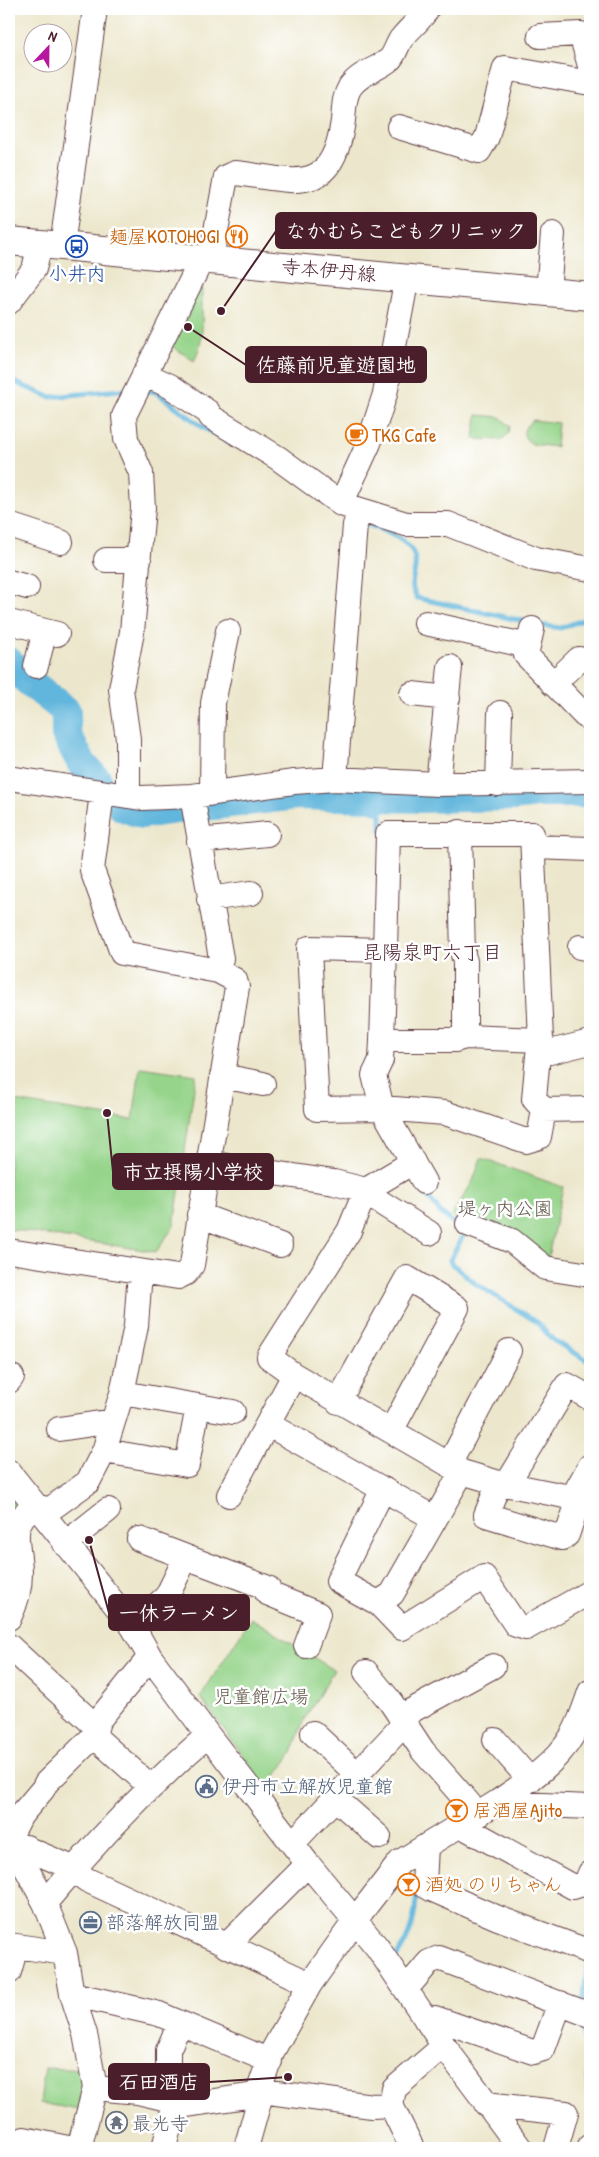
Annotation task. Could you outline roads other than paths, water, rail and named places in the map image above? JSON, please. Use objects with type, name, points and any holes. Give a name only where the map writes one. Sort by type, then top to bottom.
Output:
[{"type":"main road","name":"寺本伊丹線","points":[[9,241],[407,277],[590,296]]},
{"type":"street","points":[[9,302],[51,245],[95,9]]},
{"type":"street","points":[[128,796],[128,738],[121,688],[132,632],[144,508],[141,473],[124,428],[124,416],[202,259],[212,252],[226,177],[235,173],[299,180],[317,177],[329,166],[338,147],[343,125],[343,103],[349,88],[358,77],[391,58],[400,40],[426,10]]},
{"type":"street","points":[[540,36],[581,28],[590,66]]},
{"type":"street","points":[[399,127],[479,150],[487,137],[505,68],[563,83],[590,83]]},
{"type":"street","points":[[548,291],[550,238]]},
{"type":"street","points":[[335,779],[355,525],[351,508],[385,394],[407,277]]},
{"type":"street","points":[[144,374],[170,386],[211,417],[278,458],[351,508],[406,524],[448,524],[536,559],[590,569]]},
{"type":"street","points":[[9,525],[54,535]]},
{"type":"street","points":[[106,560],[139,560]]},
{"type":"street","points":[[12,618],[51,632],[36,666]]},
{"type":"street","points":[[426,623],[530,638],[526,655],[590,719]]},
{"type":"street","points":[[218,971],[221,958],[199,841],[202,794],[213,703],[228,631]]},
{"type":"street","points":[[553,684],[579,659]]},
{"type":"street","points":[[438,784],[450,667]]},
{"type":"street","points":[[412,694],[448,698]]},
{"type":"street","points":[[498,784],[500,713]]},
{"type":"street","points":[[9,778],[141,798],[202,794],[335,779],[438,784],[590,782]]},
{"type":"street","points":[[9,1250],[178,1277],[186,1273],[192,1265],[237,987],[234,980],[218,971],[122,953],[92,870],[102,793]]},
{"type":"street","points":[[460,832],[462,955],[465,961],[464,1037]]},
{"type":"street","points":[[424,1182],[382,1108],[374,1075],[381,1060],[388,834],[460,832],[532,834],[534,848],[534,924],[542,1045],[538,1055],[534,1099],[544,1110],[590,1109]]},
{"type":"street","points":[[199,841],[267,834]]},
{"type":"street","points":[[534,848],[590,849]]},
{"type":"street","points":[[209,898],[252,893]]},
{"type":"street","points":[[385,950],[309,948],[317,1109],[382,1108],[445,1113],[526,1141],[539,1138],[544,1110]]},
{"type":"street","points":[[382,1040],[455,1040],[464,1037],[542,1045],[550,1052],[590,1042]]},
{"type":"street","points":[[222,1076],[262,1084]]},
{"type":"street","points":[[413,1162],[366,1190],[349,1231],[269,1357],[338,1402],[456,1468],[503,1483],[584,1499]]},
{"type":"street","points":[[207,1163],[334,1182],[366,1190],[372,1198],[429,1232]]},
{"type":"street","points":[[199,1215],[280,1245]]},
{"type":"street","points":[[468,1224],[512,1241],[545,1268],[590,1275]]},
{"type":"street","points":[[34,1504],[49,1510],[88,1482],[104,1451],[122,1393],[136,1326],[140,1272]]},
{"type":"street","points":[[338,1402],[407,1278],[457,1308],[391,1431]]},
{"type":"street","points":[[378,1603],[392,1594],[434,1518],[509,1351]]},
{"type":"street","points":[[229,1495],[269,1425],[294,1375]]},
{"type":"street","points":[[584,1499],[567,1535],[562,1538],[486,1515],[503,1483],[567,1385],[590,1398]]},
{"type":"street","points":[[122,1393],[233,1412]]},
{"type":"street","points":[[104,1451],[187,1464],[198,1406]]},
{"type":"street","points":[[59,1429],[113,1421]]},
{"type":"street","points":[[269,1425],[434,1518]]},
{"type":"street","points":[[584,1499],[576,1489],[590,1466]]},
{"type":"street","points":[[9,1472],[133,1627],[150,1657],[208,1735],[308,1864],[377,1947],[486,2104],[512,2146]]},
{"type":"street","points":[[383,1489],[338,1581],[378,1603],[402,1628],[484,1577],[516,1625],[526,1628],[590,1592]]},
{"type":"street","points":[[9,1618],[19,1591],[20,1572],[15,1541],[16,1527],[24,1513],[34,1504]]},
{"type":"street","points":[[66,1544],[108,1510]]},
{"type":"street","points":[[149,1538],[254,1591],[268,1588],[267,1593],[318,1614],[306,1646]]},
{"type":"street","points":[[133,1627],[167,1596],[186,1557]]},
{"type":"street","points":[[9,1646],[92,1722],[96,1729],[151,1787]]},
{"type":"street","points":[[79,2148],[95,2088],[85,2034],[72,1994],[66,1953],[45,1903],[15,1851],[21,1815],[46,1783],[96,1729],[150,1657]]},
{"type":"street","points":[[292,1843],[336,1798],[402,1720],[493,1666]]},
{"type":"street","points":[[366,1672],[390,1701],[423,1751],[479,1814],[573,1887],[586,1882],[590,1873]]},
{"type":"street","points":[[246,2148],[262,2091],[260,2087],[270,2061],[310,1984],[400,1862],[479,1814],[530,1780],[564,1748],[580,1720],[590,1692]]},
{"type":"street","points":[[313,1733],[356,1773]]},
{"type":"street","points":[[45,1903],[72,1870],[151,1787],[208,1735]]},
{"type":"street","points":[[495,1740],[530,1780]]},
{"type":"street","points":[[336,1798],[378,1837]]},
{"type":"street","points":[[479,1814],[590,1807]]},
{"type":"street","points":[[426,1846],[424,1885],[498,1918],[590,1952]]},
{"type":"street","points":[[15,1851],[72,1870],[87,1880],[310,1984]]},
{"type":"street","points":[[226,1946],[308,1864]]},
{"type":"street","points":[[9,1972],[12,1946],[66,1953]]},
{"type":"street","points":[[406,1989],[429,1962],[439,1958],[560,2002],[590,2015]]},
{"type":"street","points":[[72,1994],[159,2014],[270,2061]]},
{"type":"street","points":[[426,2020],[435,2018],[533,2052],[543,2048],[560,2002]]},
{"type":"street","points":[[164,2148],[171,2103],[168,2050],[180,2022]]},
{"type":"street","points":[[412,2148],[391,2105],[394,2089],[444,2046]]},
{"type":"street","points":[[95,2088],[138,2092],[171,2103],[254,2094],[262,2091],[372,2106],[391,2105]]},
{"type":"street","points":[[486,2104],[566,2113],[556,2148]]},
{"type":"street","points":[[24,2139],[68,2148]]},
{"type":"waterway","points":[[9,380],[50,397],[129,389]]},
{"type":"waterway","points":[[143,390],[156,392],[204,428],[231,443]]},
{"type":"waterway","points":[[362,522],[394,536],[408,545],[415,559],[412,586],[417,598],[528,622]]},
{"type":"waterway","points":[[539,625],[561,628],[590,617]]},
{"type":"waterway","points":[[9,662],[26,679],[66,711],[66,734],[82,764],[97,780]]},
{"type":"waterway","points":[[198,807],[296,795],[422,798],[515,796],[538,793],[590,793]]},
{"type":"waterway","points":[[345,796],[381,814],[381,831]]},
{"type":"waterway","points":[[123,807],[142,814],[184,808]]},
{"type":"waterway","points":[[422,1189],[439,1211],[462,1230],[464,1234],[450,1260],[451,1263],[476,1284],[537,1322],[553,1340],[590,1362]]},
{"type":"waterway","points":[[397,1956],[412,1924],[416,1888]]},
{"type":"waterway","points":[[583,2005],[588,1959]]},
{"type":"waterway","points":[[583,2019],[590,2099]]},
{"type":"place","name":"麺屋KOTOHOGI","points":[[236,236]]},
{"type":"place","name":"小井内","points":[[77,247]]},
{"type":"place","name":"なかむらこどもクリニック","points":[[221,311]]},
{"type":"place","name":"佐藤前児童遊園地","points":[[188,327]]},
{"type":"place","name":"TKG Cafe","points":[[356,435]]},
{"type":"place","name":"市立摂陽小学校","points":[[107,1113]]},
{"type":"place","name":"一休ラーメン","points":[[89,1540]]},
{"type":"place","name":"伊丹市立解放児童館","points":[[206,1786]]},
{"type":"place","name":"居酒屋Ajito","points":[[457,1810]]},
{"type":"place","name":"酒処 のりちゃん","points":[[409,1884]]},
{"type":"place","name":"部落解放同盟","points":[[90,1922]]},
{"type":"place","name":"石田酒店","points":[[288,2077]]},
{"type":"place","name":"最光寺","points":[[116,2123]]},
{"type":"district","name":"昆陽泉町六丁目","points":[[432,952]]},
{"type":"park label","name":"堤ヶ内公園","points":[[505,1208]]},
{"type":"park label","name":"児童館広場","points":[[261,1696]]}]
